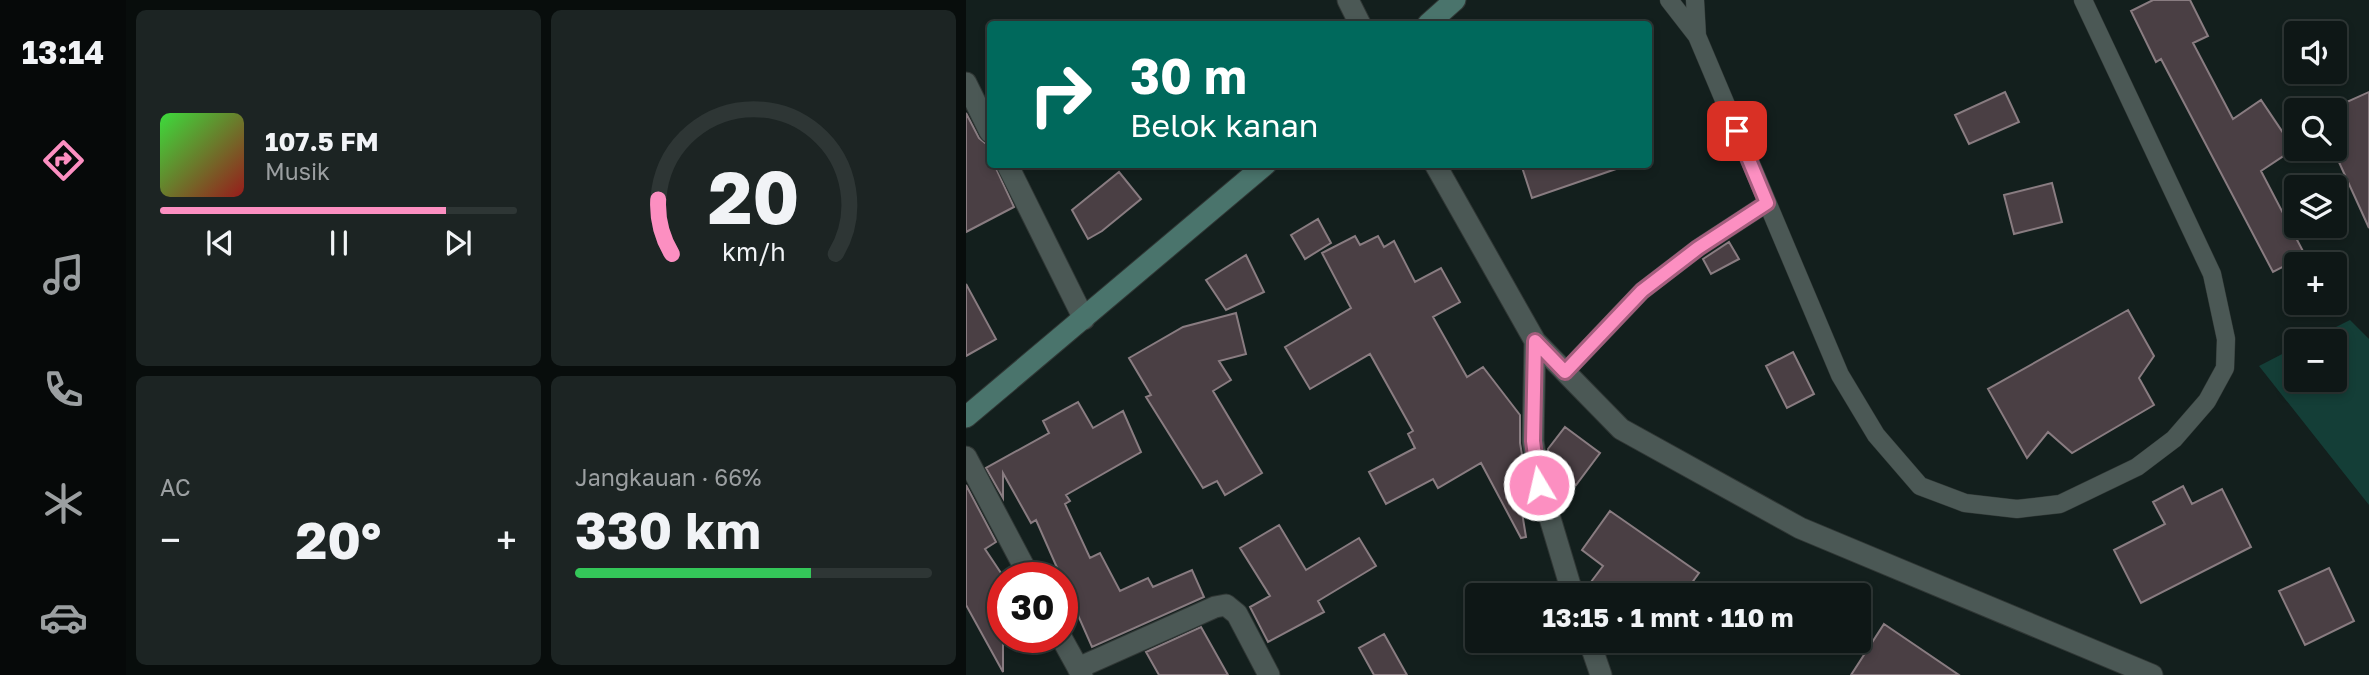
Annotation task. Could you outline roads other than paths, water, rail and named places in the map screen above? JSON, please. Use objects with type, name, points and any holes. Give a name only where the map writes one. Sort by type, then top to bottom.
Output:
[{"type":"main road","points":[[1431,21],[1455,0]]},
{"type":"main road","points":[[966,417],[1261,168]]},
{"type":"street","points":[[1348,0],[1358,21]]},
{"type":"street","points":[[966,83],[987,126]]},
{"type":"street","points":[[1009,168],[1084,319]]},
{"type":"street","points":[[1438,168],[1535,341],[1621,429],[1800,528],[2115,668],[2152,675]]},
{"type":"street","points":[[1535,341],[1533,441],[1539,485],[1569,583]]},
{"type":"street","points":[[966,457],[1022,562]]},
{"type":"street","points":[[1070,653],[1080,671],[1215,607],[1226,605],[1237,614],[1269,675]]},
{"type":"street","points":[[1593,653],[1601,675]]},
{"type":"lane","points":[[1669,0],[1697,36],[1840,375],[1876,435],[1920,486],[1965,503],[2017,509],[2060,504],[2137,467],[2174,439],[2207,401],[2225,368],[2226,339],[2212,274],[2083,0]]},
{"type":"lane","points":[[1695,0],[1697,36]]},
{"type":"lane","points":[[1565,372],[1642,291],[1698,248],[1767,203]]}]
